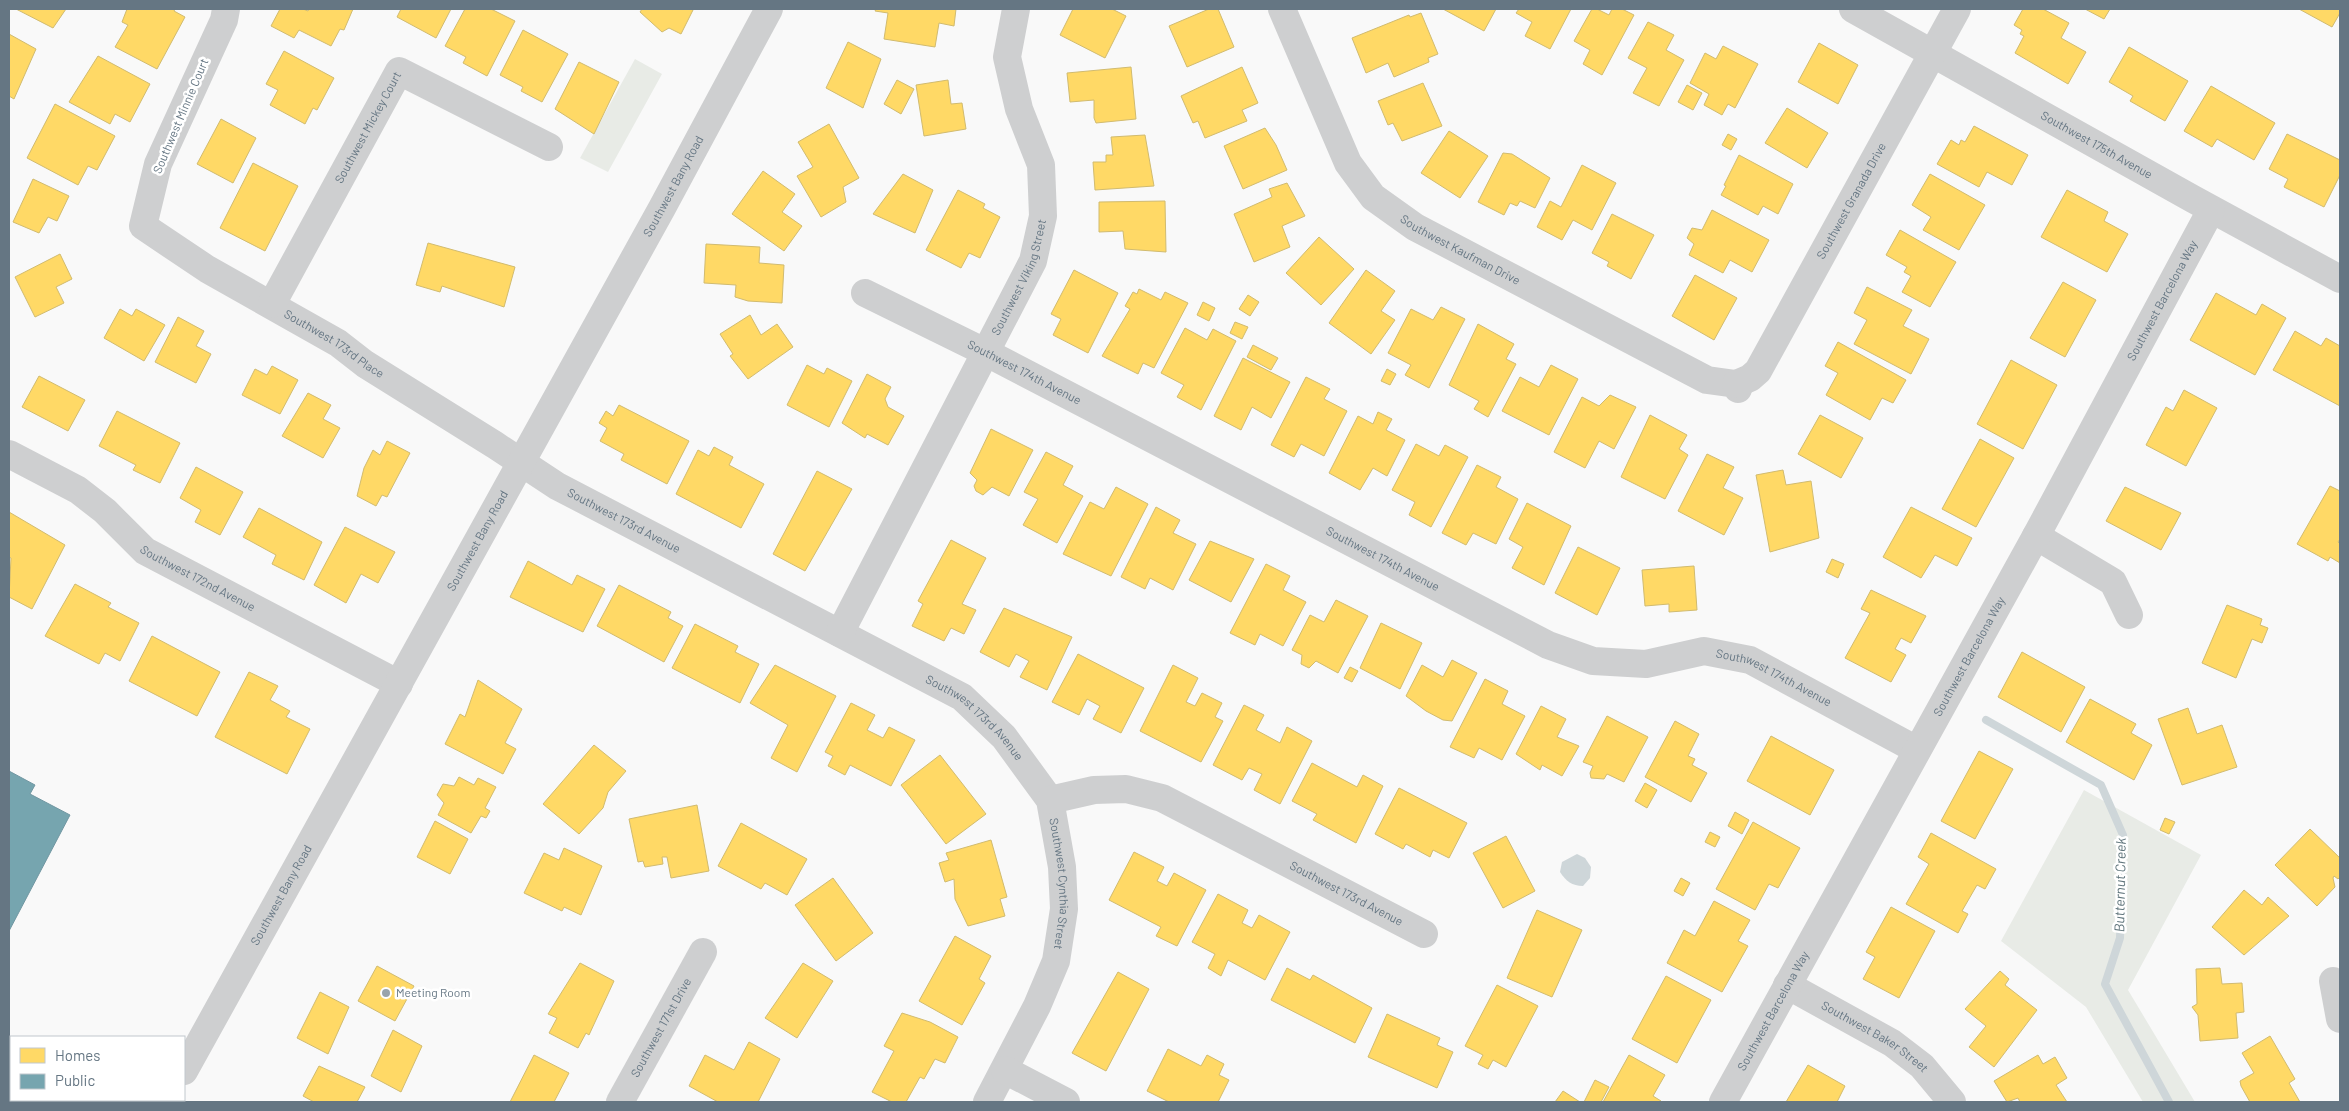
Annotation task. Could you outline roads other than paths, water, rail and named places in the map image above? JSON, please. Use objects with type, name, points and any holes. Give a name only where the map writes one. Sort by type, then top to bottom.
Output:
[{"type":"street","name":"Southwest Minnie Court","points":[[143,226],[158,164],[224,20],[226,9]]},
{"type":"street","name":"Southwest Bany Road","points":[[185,1069],[522,464],[769,9]]},
{"type":"street","name":"Southwest Viking Street","points":[[840,633],[987,353],[1033,261],[1043,216],[1041,165],[1019,109],[1007,57],[1016,9]]},
{"type":"street","name":"Southwest Kaufman Drive","points":[[1282,9],[1348,163],[1373,197],[1415,227],[1707,380],[1737,386]]},
{"type":"street","name":"Southwest 175th Avenue","points":[[1853,9],[2211,210],[2340,279]]},
{"type":"street","name":"Southwest Granada Drive","points":[[1737,386],[1758,371],[1957,9]]},
{"type":"street","name":"Southwest Mickey Court","points":[[272,304],[399,71],[549,148]]},
{"type":"street","name":"Southwest Barcelona Way","points":[[1723,1102],[2036,536],[2211,210]]},
{"type":"street","name":"Southwest 173rd Place","points":[[143,226],[207,269],[338,343],[365,364],[495,445],[522,464]]},
{"type":"street","name":"Southwest 174th Avenue","points":[[866,293],[987,353],[1548,645],[1593,661],[1646,664],[1704,651],[1750,660],[1917,750]]},
{"type":"street","name":"Southwest 172nd Avenue","points":[[9,454],[78,490],[105,511],[145,551],[399,684]]},
{"type":"street","name":"Southwest 173rd Avenue","points":[[522,464],[557,486],[962,697],[1004,736],[1050,800],[1094,790],[1126,789],[1162,798],[1424,934]]},
{"type":"street","points":[[2036,536],[2113,582],[2128,616]]},
{"type":"street","name":"Southwest Cynthia Street","points":[[987,1102],[1037,1006],[1056,961],[1064,909],[1062,867],[1050,800]]},
{"type":"street","name":"Southwest 171st Drive","points":[[620,1102],[703,952]]},
{"type":"street","points":[[2333,981],[2340,1018]]},
{"type":"street","name":"Southwest Baker Street","points":[[1787,985],[1892,1043],[1922,1066],[1952,1102]]},
{"type":"street","points":[[1005,1070],[1066,1102]]},
{"type":"waterway","name":"Butternut Creek","points":[[1986,720],[2101,785],[2123,835],[2120,938],[2105,984],[2169,1102]]},
{"type":"place","name":"Meeting Room","points":[[386,993]]}]
